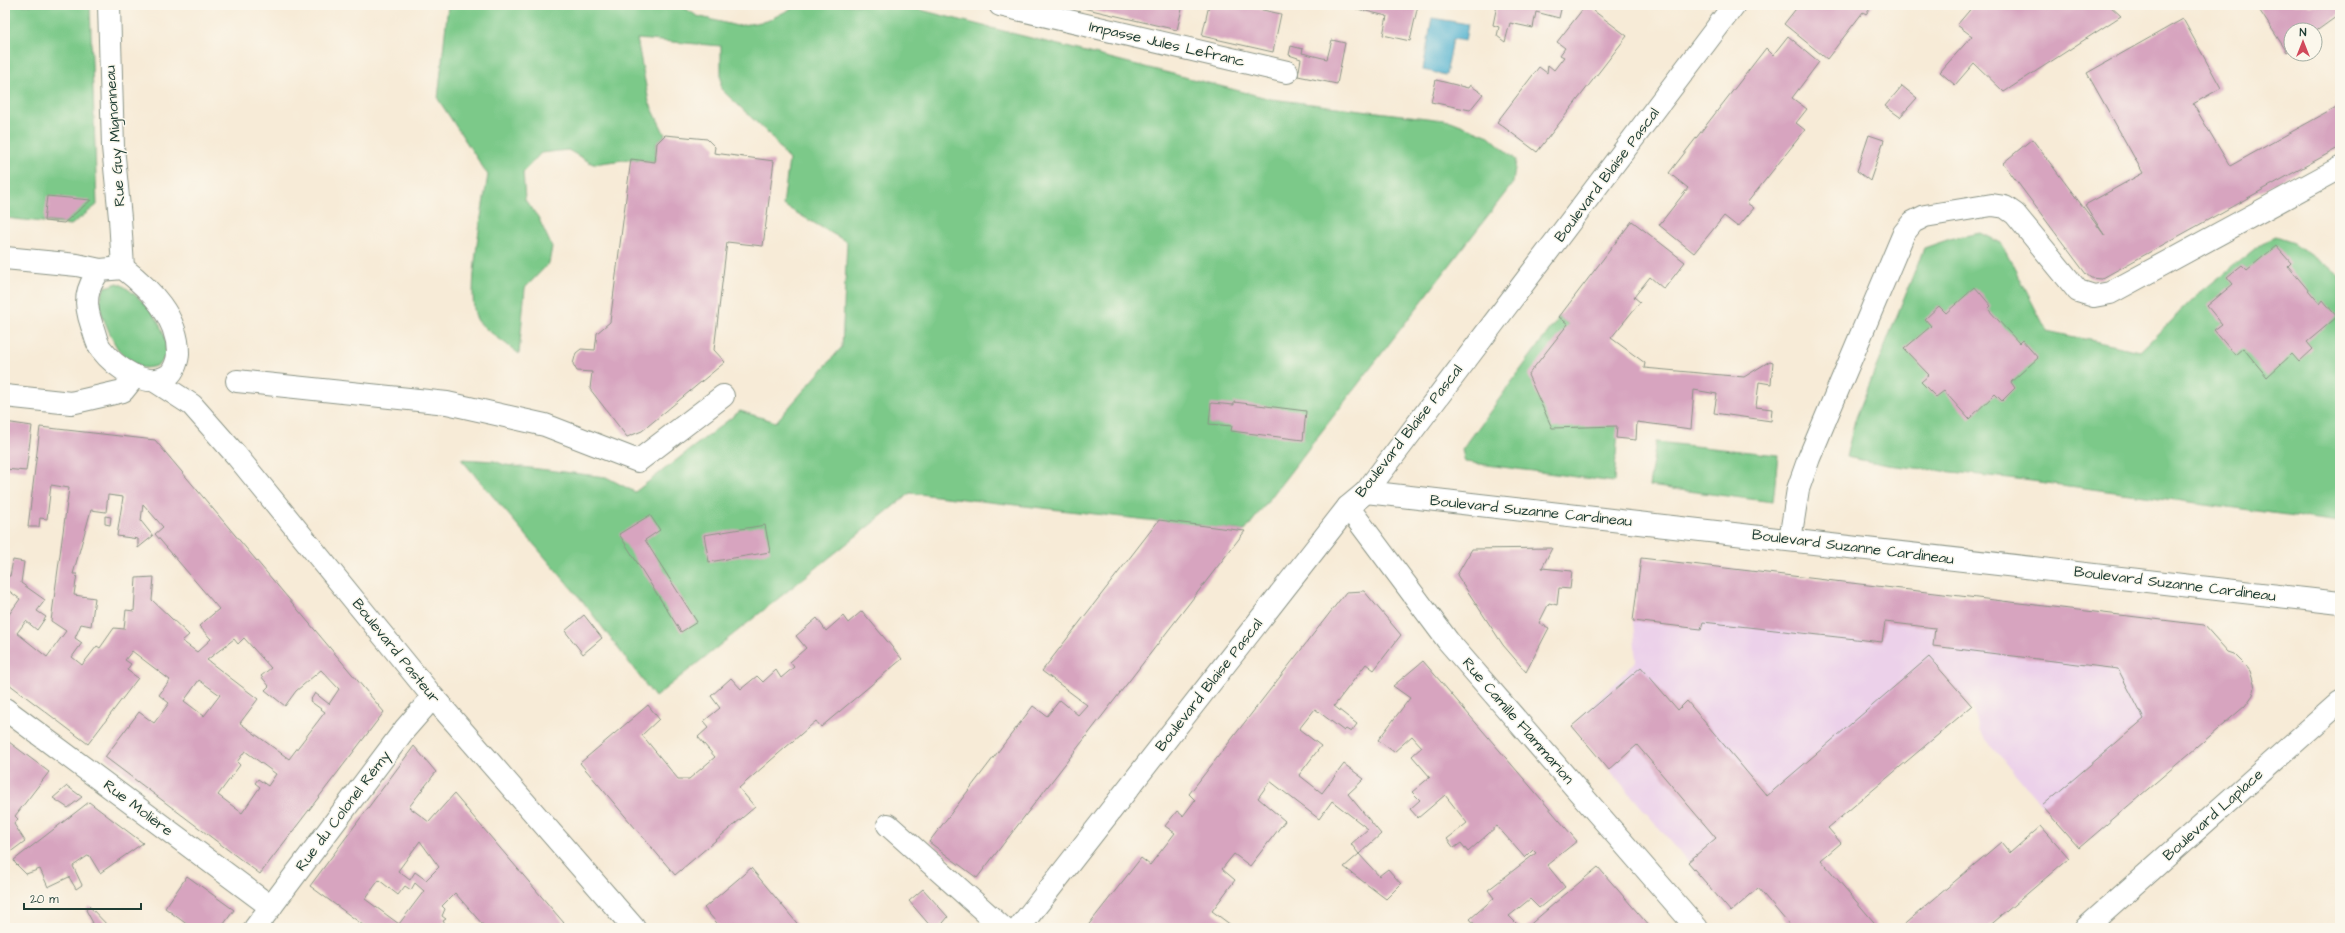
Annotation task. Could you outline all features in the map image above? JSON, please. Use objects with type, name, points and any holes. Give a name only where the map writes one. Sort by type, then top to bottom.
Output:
[{"type":"street","name":"Rue Guy Mignonneau","points":[[109,5],[113,147],[120,218],[122,268]]},
{"type":"street","name":"Impasse Jules Lefranc","points":[[1000,5],[1287,72]]},
{"type":"street","name":"Boulevard Blaise Pascal","points":[[1029,924],[1348,507],[1366,492],[1734,5]]},
{"type":"street","points":[[1790,540],[1798,489],[1809,458],[1904,233],[1913,222],[1925,216],[1992,205],[2005,207],[2016,214],[2078,291],[2094,296],[2110,293],[2340,168]]},
{"type":"street","points":[[5,258],[77,265],[100,270],[122,268],[137,279],[160,304],[167,313],[178,340],[178,360],[169,375],[145,378],[123,391],[71,403],[5,396]]},
{"type":"street","points":[[100,270],[90,283],[86,298],[90,320],[100,348],[117,365],[145,378]]},
{"type":"street","name":"Boulevard Pasteur","points":[[145,378],[192,405],[246,468],[433,697],[634,928]]},
{"type":"street","points":[[237,380],[447,403],[545,425],[638,461],[723,396]]},
{"type":"street","name":"Boulevard Suzanne Cardineau","points":[[1366,492],[2340,603]]},
{"type":"street","name":"Rue Camille Flammarion","points":[[1348,507],[1448,641],[1697,928]]},
{"type":"street","name":"Rue du Colonel Rémy","points":[[255,928],[405,728],[433,697]]},
{"type":"street","name":"Boulevard Laplace","points":[[2086,928],[2340,702]]},
{"type":"street","name":"Rue Molière","points":[[5,709],[271,907]]},
{"type":"street","points":[[888,825],[1003,928]]},
{"type":"shaded area","points":[[1641,558],[2204,625],[2228,652],[2234,654],[2250,671],[2255,687],[2253,695],[2245,706],[2079,848],[1978,730],[1972,706],[1828,828],[1841,843],[1812,867],[1758,888],[1731,912],[1572,726],[1636,661],[1633,621]]},
{"type":"green space","points":[[5,5],[90,5],[97,205],[71,225],[5,218]]},
{"type":"green space","points":[[448,5],[680,5],[697,16],[737,26],[767,21],[798,5],[901,5],[1271,99],[1451,121],[1489,136],[1516,160],[1513,183],[1245,531],[910,493],[655,697],[584,603],[461,459],[494,461],[505,465],[606,477],[635,492],[740,411],[776,422],[842,347],[847,242],[783,205],[789,160],[769,134],[721,89],[721,46],[637,39],[649,102],[665,135],[657,143],[655,162],[631,159],[593,164],[568,150],[541,153],[523,172],[525,200],[538,217],[552,247],[549,263],[525,288],[519,354],[481,324],[478,321],[474,310],[473,294],[476,251],[488,175],[438,99]]},
{"type":"green space","points":[[1981,233],[2001,243],[2047,331],[2140,351],[2197,295],[2262,243],[2276,237],[2294,243],[2340,276],[2340,522],[2009,478],[1887,465],[1846,457],[1855,420],[1924,248],[1953,238]]},
{"type":"green space","points":[[118,283],[127,288],[145,304],[160,325],[165,336],[166,347],[163,360],[156,366],[144,368],[136,366],[130,362],[119,351],[111,336],[103,318],[100,303],[105,287]]},
{"type":"green space","points":[[1559,317],[1623,366],[1614,482],[1465,462],[1462,450]]},
{"type":"green space","points":[[1656,442],[1778,455],[1773,502],[1649,486]]},
{"type":"water","points":[[1432,18],[1468,24],[1465,41],[1453,39],[1446,75],[1423,70]]},
{"type":"building","points":[[1070,5],[1183,5],[1177,30]]},
{"type":"building","points":[[1209,5],[1240,5],[1281,14],[1273,52],[1202,36]]},
{"type":"building","points":[[1353,5],[1418,5],[1410,41],[1383,35],[1387,16],[1353,8]]},
{"type":"building","points":[[1497,5],[1562,5],[1559,18],[1536,12],[1533,28],[1510,23],[1505,42],[1497,36],[1499,27],[1493,25]]},
{"type":"building","points":[[1586,5],[1627,36],[1537,152],[1497,122],[1539,67],[1547,73],[1548,65],[1554,70],[1564,57],[1560,55],[1565,48],[1557,42]]},
{"type":"building","points":[[1799,5],[1873,5],[1866,14],[1863,12],[1827,59],[1784,24]]},
{"type":"building","points":[[1974,5],[2109,5],[2121,16],[2004,92],[1974,63],[1955,85],[1940,72],[1972,36],[1957,25]]},
{"type":"building","points":[[2256,5],[2340,5],[2340,14],[2323,26],[2323,22],[2283,22],[2283,46]]},
{"type":"building","points":[[2183,19],[2221,88],[2193,104],[2230,166],[2340,105],[2340,147],[2101,279],[2091,278],[2086,274],[2003,163],[2032,139],[2105,236],[2085,205],[2143,173],[2087,73]]},
{"type":"building","points":[[1788,36],[1819,62],[1792,98],[1807,109],[1796,123],[1805,130],[1747,203],[1754,208],[1738,227],[1724,216],[1694,253],[1659,225],[1688,188],[1669,173],[1766,48],[1773,55]]},
{"type":"building","points":[[1332,40],[1345,43],[1337,84],[1298,76],[1301,59],[1289,55],[1291,46],[1303,49],[1302,53],[1327,59]]},
{"type":"building","points":[[1436,80],[1468,88],[1470,85],[1483,94],[1470,110],[1431,102]]},
{"type":"building","points":[[1902,86],[1917,98],[1900,117],[1885,106]]},
{"type":"building","points":[[665,135],[707,139],[715,147],[714,153],[774,161],[763,246],[727,242],[714,350],[725,362],[642,431],[627,437],[590,389],[592,372],[577,371],[573,364],[576,353],[581,349],[595,350],[597,333],[610,322],[631,159],[655,162],[657,143]]},
{"type":"building","points":[[1869,135],[1884,140],[1870,181],[1857,171]]},
{"type":"building","points":[[47,196],[91,200],[64,223],[44,221]]},
{"type":"building","points":[[1632,221],[1685,262],[1664,289],[1650,277],[1634,297],[1640,302],[1611,338],[1645,363],[1644,368],[1744,377],[1770,361],[1773,362],[1771,384],[1759,382],[1756,407],[1772,409],[1771,421],[1714,413],[1717,394],[1694,390],[1691,429],[1637,422],[1636,440],[1616,438],[1617,426],[1552,428],[1528,375],[1568,324],[1559,317]]},
{"type":"building","points":[[2276,246],[2291,263],[2288,266],[2320,304],[2323,300],[2337,317],[2307,342],[2313,349],[2299,362],[2292,354],[2267,377],[2243,348],[2235,355],[2214,330],[2222,324],[2207,306],[2233,284],[2227,277],[2242,265],[2247,270]]},
{"type":"building","points":[[1975,287],[1991,306],[1988,309],[2019,343],[2022,340],[2038,358],[2011,382],[2015,388],[2002,401],[1995,394],[1969,419],[1944,391],[1936,397],[1921,382],[1929,375],[1904,349],[1931,326],[1925,319],[1939,306],[1946,313]]},
{"type":"building","points":[[1234,402],[1306,411],[1303,440],[1231,431],[1232,426],[1209,424],[1211,403],[1234,405]]},
{"type":"building","points":[[5,422],[32,426],[26,471],[5,469]]},
{"type":"building","points":[[40,427],[155,440],[384,712],[260,874],[105,757],[139,712],[154,723],[169,703],[159,695],[170,680],[132,651],[125,660],[131,664],[127,670],[138,678],[88,744],[5,681],[5,620],[20,599],[5,588],[5,576],[10,576],[13,560],[24,562],[21,583],[45,600],[37,611],[46,617],[37,630],[26,621],[17,633],[47,657],[66,631],[51,621],[69,488],[51,485],[47,519],[40,518],[39,527],[28,527]],"holes":[[[108,495],[123,497],[117,536],[138,539],[138,548],[153,536],[141,521],[143,504],[163,527],[155,534],[219,609],[199,626],[211,639],[197,652],[182,641],[189,635],[152,600],[154,577],[136,578],[134,611],[126,610],[124,629],[114,628],[100,648],[97,646],[82,665],[72,657],[82,643],[75,638],[81,624],[91,626],[95,598],[74,595],[77,574],[73,574],[91,510],[106,512]],[[244,638],[271,668],[261,676],[269,686],[265,690],[285,706],[296,691],[321,670],[339,689],[329,704],[315,693],[310,701],[325,712],[289,759],[240,723],[258,699],[207,660],[234,639],[238,644]],[[199,680],[220,695],[204,716],[184,701]],[[245,751],[276,774],[268,786],[258,779],[255,783],[260,787],[242,813],[218,795],[240,765],[237,762]]]},
{"type":"building","points":[[650,515],[660,530],[645,540],[697,622],[681,632],[619,534]]},
{"type":"building","points":[[105,516],[111,517],[110,525],[105,524]]},
{"type":"building","points":[[1159,520],[1245,531],[977,878],[929,842],[1033,706],[1047,716],[1060,700],[1078,715],[1087,705],[1042,671]]},
{"type":"building","points":[[765,525],[770,552],[709,562],[704,535]]},
{"type":"building","points":[[1552,548],[1542,568],[1572,571],[1570,589],[1559,588],[1557,605],[1549,603],[1539,623],[1549,628],[1526,672],[1503,645],[1457,575],[1472,549]]},
{"type":"building","points":[[1641,558],[2204,625],[2228,652],[2234,654],[2246,666],[2250,671],[2255,687],[2253,695],[2245,706],[2079,848],[2042,806],[2144,719],[2118,669],[1933,646],[1935,628],[1885,622],[1882,642],[1703,622],[1701,629],[1633,621]]},
{"type":"building","points":[[1364,591],[1401,635],[1374,670],[1366,664],[1334,706],[1357,724],[1351,732],[1346,729],[1344,731],[1315,709],[1299,729],[1321,746],[1299,775],[1322,793],[1344,764],[1364,779],[1348,794],[1381,834],[1359,854],[1351,844],[1368,829],[1332,801],[1319,819],[1270,781],[1258,798],[1285,821],[1250,866],[1234,854],[1222,869],[1235,880],[1212,911],[1235,928],[1190,928],[1186,925],[1183,928],[1086,928],[1141,858],[1150,865],[1175,833],[1165,826],[1177,811],[1183,816],[1195,800],[1189,794],[1346,592]]},
{"type":"building","points":[[862,611],[902,659],[821,727],[816,721],[739,788],[755,807],[675,875],[580,763],[648,705],[659,719],[642,735],[678,779],[689,779],[715,757],[698,737],[709,727],[704,721],[720,708],[711,696],[731,678],[741,689],[757,676],[763,682],[776,670],[781,678],[794,667],[790,662],[806,648],[796,636],[817,618],[826,631],[843,616],[848,623]]},
{"type":"building","points":[[584,615],[602,638],[583,654],[565,631]]},
{"type":"building","points":[[1929,657],[1972,706],[1828,828],[1841,843],[1821,860],[1879,928],[1792,928],[1758,888],[1731,912],[1688,862],[1716,838],[1637,745],[1609,770],[1572,726],[1641,667],[1678,710],[1687,701],[1767,796]]},
{"type":"building","points":[[1423,661],[1577,841],[1547,865],[1565,887],[1539,908],[1530,899],[1509,916],[1521,928],[1478,928],[1470,919],[1494,898],[1488,890],[1536,853],[1533,850],[1525,858],[1497,826],[1468,852],[1461,843],[1454,848],[1447,839],[1467,823],[1445,795],[1418,818],[1410,809],[1420,800],[1412,792],[1430,777],[1412,756],[1422,747],[1412,736],[1394,752],[1378,740],[1410,698],[1393,686]]},
{"type":"building","points":[[5,739],[49,772],[15,816],[18,819],[14,824],[25,841],[5,856],[5,817],[7,814],[5,812]]},
{"type":"building","points":[[414,746],[436,772],[409,807],[429,822],[454,794],[564,923],[558,928],[479,928],[483,925],[455,893],[442,906],[445,909],[442,916],[446,919],[443,921],[445,924],[441,928],[367,928],[310,886]],"holes":[[[420,841],[439,867],[426,880],[415,872],[410,880],[398,871]],[[379,880],[398,895],[405,886],[411,890],[415,883],[424,891],[399,924],[365,899]]]},
{"type":"building","points":[[67,786],[82,797],[68,808],[53,798]]},
{"type":"building","points":[[89,802],[143,843],[100,873],[89,855],[73,866],[82,885],[76,889],[69,877],[48,887],[40,869],[26,874],[15,863],[14,860]]},
{"type":"building","points":[[2041,826],[2069,858],[1987,928],[1900,928],[2001,842],[2010,853]]},
{"type":"building","points":[[1359,854],[1379,876],[1388,869],[1401,884],[1386,899],[1344,867]]},
{"type":"building","points":[[1598,867],[1651,928],[1526,928],[1555,903]]},
{"type":"building","points":[[751,868],[801,928],[721,928],[704,908]]},
{"type":"building","points":[[187,876],[234,910],[221,928],[192,928],[165,908]]},
{"type":"building","points":[[923,889],[948,917],[939,928],[932,928],[909,901]]},
{"type":"building","points":[[89,906],[110,928],[84,928],[93,923],[86,910]]}]
